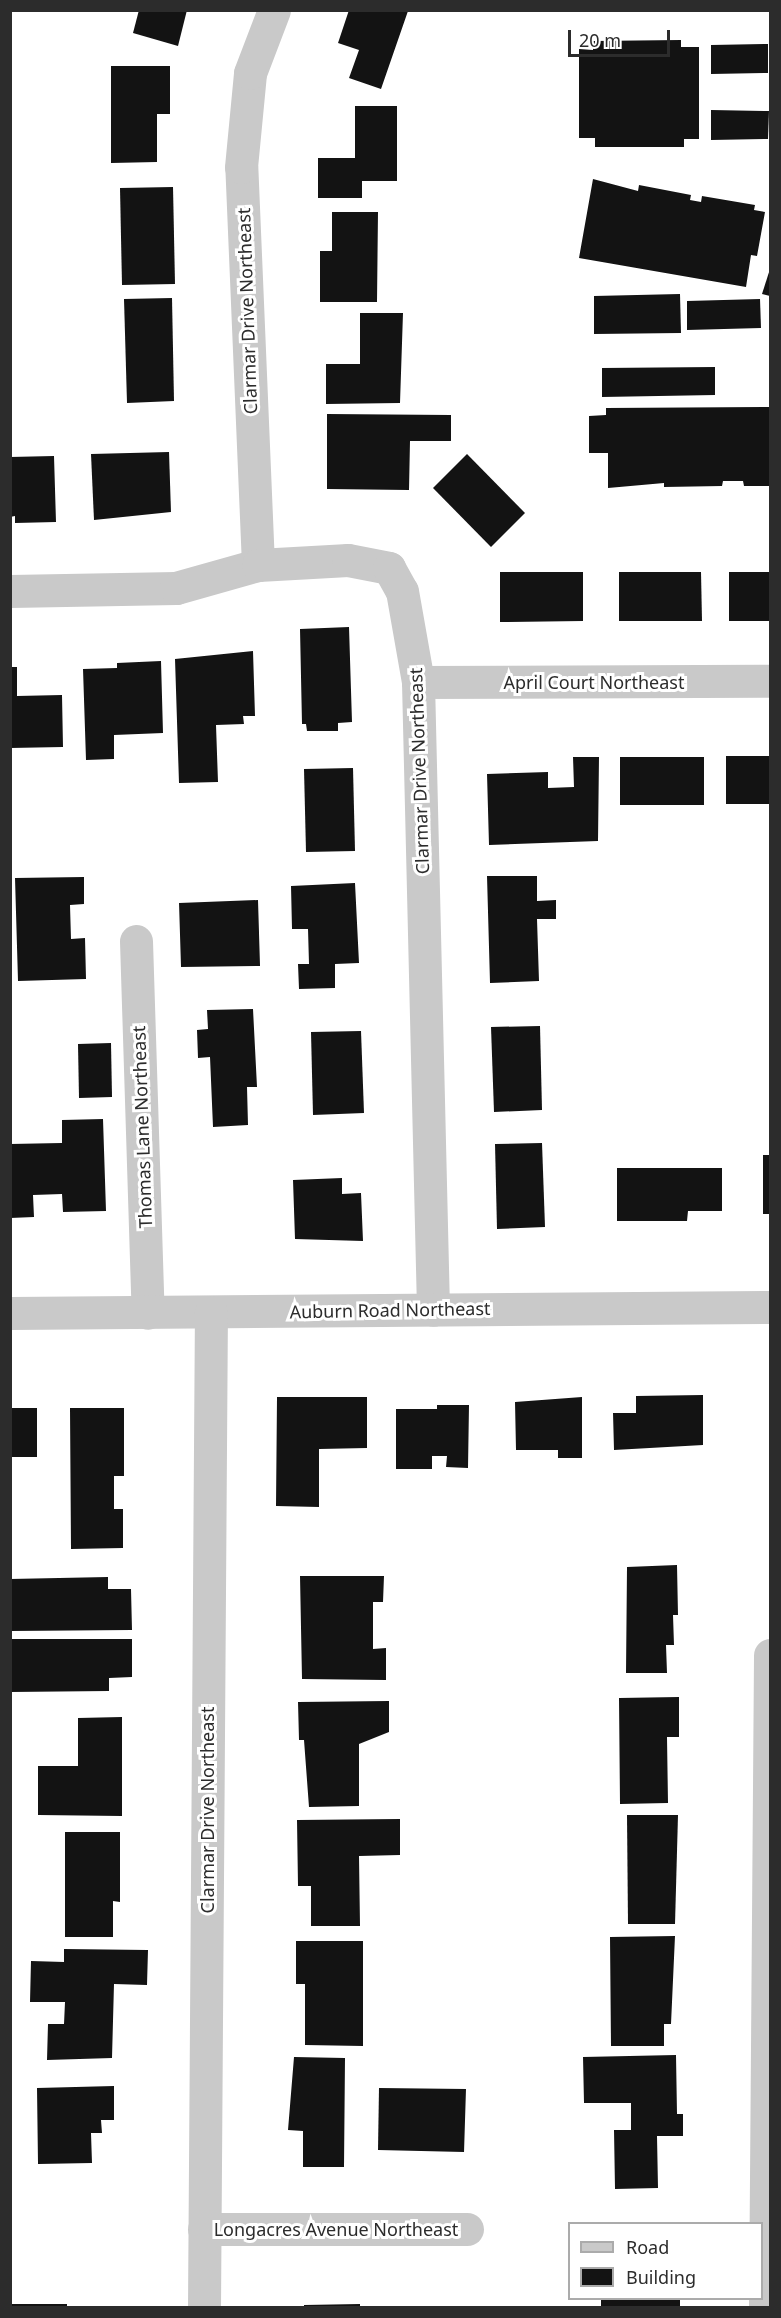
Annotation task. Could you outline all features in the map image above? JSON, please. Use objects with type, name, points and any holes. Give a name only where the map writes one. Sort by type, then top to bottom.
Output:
[{"type":"street","name":"Clarmar Drive Northeast","points":[[274,10],[250,73],[241,167],[258,565],[348,560],[389,568],[402,591],[418,682],[434,1310]]},
{"type":"street","points":[[10,591],[176,588],[258,565]]},
{"type":"street","name":"April Court Northeast","points":[[418,682],[771,681]]},
{"type":"street","name":"Thomas Lane Northeast","points":[[136,941],[148,1313]]},
{"type":"street","name":"Auburn Road Northeast","points":[[10,1313],[771,1306]]},
{"type":"street","name":"Clarmar Drive Northeast","points":[[204,2307],[211,1312]]},
{"type":"street","points":[[765,2307],[771,1654]]},
{"type":"street","name":"Longacres Avenue Northeast","points":[[204,2229],[467,2229]]},
{"type":"building","points":[[139,10],[187,10],[178,46],[133,33]]},
{"type":"building","points":[[349,10],[408,11],[381,89],[349,78],[359,50],[338,43]]},
{"type":"building","points":[[681,40],[681,47],[699,47],[699,139],[684,139],[684,147],[595,147],[595,138],[579,138],[579,49],[593,50],[593,41]]},
{"type":"building","points":[[768,44],[768,73],[711,74],[711,45]]},
{"type":"building","points":[[111,66],[170,66],[170,114],[157,114],[157,162],[111,163]]},
{"type":"building","points":[[355,106],[397,106],[397,181],[362,181],[362,198],[318,198],[318,158],[355,158]]},
{"type":"building","points":[[711,110],[769,111],[768,139],[711,140]]},
{"type":"building","points":[[593,179],[638,191],[639,185],[691,195],[690,200],[701,202],[702,196],[755,205],[754,210],[765,212],[757,256],[751,255],[746,287],[579,258]]},
{"type":"building","points":[[173,187],[175,284],[122,285],[120,188]]},
{"type":"building","points":[[332,212],[378,212],[377,302],[320,302],[320,251],[332,251]]},
{"type":"building","points":[[770,269],[770,296],[762,294]]},
{"type":"building","points":[[680,294],[681,333],[594,334],[594,296]]},
{"type":"building","points":[[172,298],[174,401],[127,403],[124,299]]},
{"type":"building","points":[[760,299],[761,328],[687,330],[687,301]]},
{"type":"building","points":[[360,313],[403,313],[400,403],[326,404],[326,364],[360,364]]},
{"type":"building","points":[[715,367],[715,395],[602,397],[602,368]]},
{"type":"building","points":[[770,407],[770,486],[744,486],[743,481],[723,481],[722,486],[664,487],[664,483],[608,488],[608,453],[589,453],[589,416],[606,415],[606,408]]},
{"type":"building","points":[[327,414],[451,415],[451,441],[410,441],[409,490],[327,489]]},
{"type":"building","points":[[169,452],[171,512],[94,520],[91,454]]},
{"type":"building","points":[[467,454],[525,513],[491,547],[433,488]]},
{"type":"building","points":[[54,456],[56,522],[15,523],[15,516],[10,517],[10,457]]},
{"type":"building","points":[[500,572],[583,572],[583,621],[500,622]]},
{"type":"building","points":[[619,572],[701,572],[702,621],[619,621]]},
{"type":"building","points":[[729,572],[770,572],[770,621],[729,621]]},
{"type":"building","points":[[349,627],[352,722],[338,723],[338,731],[307,731],[306,724],[302,724],[300,629]]},
{"type":"building","points":[[253,651],[255,716],[243,716],[244,724],[216,725],[218,782],[179,783],[175,659]]},
{"type":"building","points":[[161,661],[163,733],[114,735],[114,759],[86,760],[83,669],[117,668],[117,663]]},
{"type":"building","points":[[10,667],[17,667],[17,696],[62,695],[63,747],[10,748]]},
{"type":"building","points":[[726,756],[770,756],[770,804],[726,804]]},
{"type":"building","points":[[573,757],[599,757],[598,841],[489,845],[487,774],[548,772],[548,788],[574,787]]},
{"type":"building","points":[[620,757],[704,757],[704,805],[620,805]]},
{"type":"building","points":[[353,768],[355,851],[306,852],[304,769]]},
{"type":"building","points":[[487,876],[537,876],[537,901],[556,900],[556,919],[537,919],[539,981],[490,983]]},
{"type":"building","points":[[84,877],[84,904],[70,905],[71,939],[85,938],[86,979],[18,981],[15,878]]},
{"type":"building","points":[[355,883],[359,963],[335,964],[335,988],[299,989],[298,964],[309,964],[308,929],[292,929],[291,886]]},
{"type":"building","points":[[258,900],[260,966],[181,967],[179,903]]},
{"type":"building","points":[[253,1009],[257,1087],[247,1087],[248,1125],[213,1127],[210,1057],[198,1058],[197,1030],[208,1029],[207,1010]]},
{"type":"building","points":[[540,1026],[542,1110],[494,1112],[491,1027]]},
{"type":"building","points":[[361,1031],[364,1113],[313,1115],[311,1032]]},
{"type":"building","points":[[111,1043],[112,1097],[79,1098],[78,1044]]},
{"type":"building","points":[[103,1119],[106,1211],[63,1212],[62,1194],[33,1195],[34,1217],[10,1218],[10,1144],[62,1143],[62,1120]]},
{"type":"building","points":[[542,1143],[545,1227],[497,1229],[495,1144]]},
{"type":"building","points":[[763,1155],[770,1155],[770,1214],[763,1214]]},
{"type":"building","points":[[617,1168],[722,1168],[722,1211],[688,1211],[687,1221],[617,1221]]},
{"type":"building","points":[[342,1178],[342,1194],[361,1193],[363,1241],[295,1239],[293,1180]]},
{"type":"building","points":[[703,1395],[703,1445],[614,1450],[613,1413],[636,1413],[636,1396]]},
{"type":"building","points":[[277,1397],[367,1397],[367,1448],[319,1449],[319,1507],[276,1506]]},
{"type":"building","points":[[582,1397],[582,1458],[558,1458],[558,1450],[516,1450],[515,1402]]},
{"type":"building","points":[[437,1405],[469,1405],[468,1468],[446,1467],[447,1456],[432,1456],[432,1469],[396,1469],[396,1409],[437,1409]]},
{"type":"building","points":[[10,1408],[37,1408],[37,1457],[10,1457]]},
{"type":"building","points":[[70,1408],[124,1408],[124,1476],[114,1476],[114,1509],[123,1509],[123,1548],[71,1549]]},
{"type":"building","points":[[677,1565],[678,1615],[673,1615],[674,1645],[666,1645],[667,1673],[626,1673],[627,1567]]},
{"type":"building","points":[[300,1576],[384,1576],[383,1602],[373,1602],[373,1649],[386,1648],[386,1680],[302,1679]]},
{"type":"building","points":[[108,1577],[108,1589],[131,1589],[132,1630],[10,1631],[10,1579]]},
{"type":"building","points":[[10,1639],[132,1639],[132,1677],[109,1678],[109,1691],[10,1692]]},
{"type":"building","points":[[679,1697],[679,1737],[667,1737],[668,1803],[620,1804],[619,1698]]},
{"type":"building","points":[[389,1701],[389,1732],[359,1744],[359,1806],[309,1807],[304,1740],[299,1740],[298,1702]]},
{"type":"building","points":[[122,1717],[122,1816],[38,1815],[38,1766],[78,1766],[78,1718]]},
{"type":"building","points":[[627,1815],[678,1815],[675,1924],[628,1924]]},
{"type":"building","points":[[400,1819],[400,1855],[359,1856],[360,1926],[311,1926],[311,1886],[298,1886],[297,1820]]},
{"type":"building","points":[[65,1832],[120,1832],[120,1902],[113,1901],[113,1937],[65,1937]]},
{"type":"building","points":[[675,1936],[671,2024],[664,2024],[664,2046],[611,2046],[610,1937]]},
{"type":"building","points":[[296,1941],[363,1941],[363,2046],[305,2045],[305,1984],[296,1984]]},
{"type":"building","points":[[64,1949],[148,1950],[147,1985],[114,1984],[112,2058],[47,2060],[48,2024],[64,2024],[65,2002],[30,2002],[31,1961],[64,1962]]},
{"type":"building","points":[[676,2055],[677,2114],[683,2114],[683,2136],[657,2136],[658,2188],[615,2189],[614,2130],[631,2130],[631,2103],[584,2103],[583,2057]]},
{"type":"building","points":[[294,2057],[345,2058],[344,2167],[303,2167],[303,2131],[288,2130]]},
{"type":"building","points":[[114,2086],[114,2120],[101,2120],[102,2133],[91,2133],[92,2163],[38,2164],[37,2088]]},
{"type":"building","points":[[379,2088],[466,2089],[464,2152],[378,2150]]},
{"type":"building","points":[[601,2300],[680,2300],[680,2308],[601,2308]]},
{"type":"building","points":[[10,2304],[67,2304],[67,2308],[10,2308]]},
{"type":"building","points":[[360,2304],[360,2308],[304,2308],[304,2305]]}]
